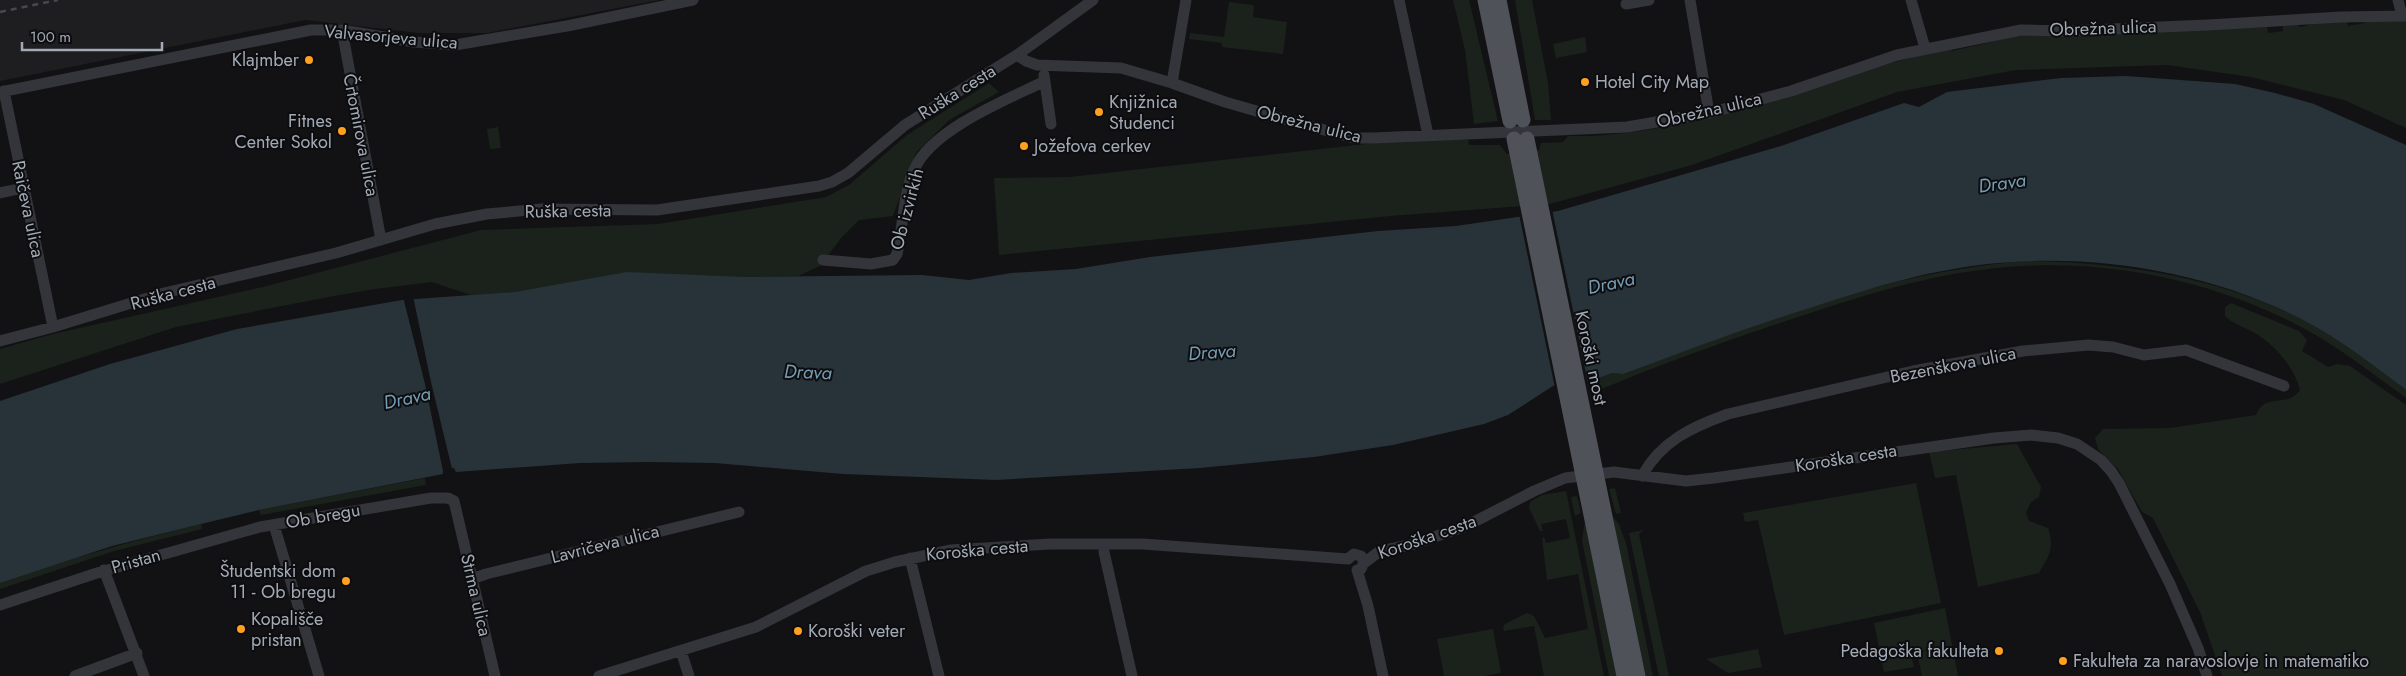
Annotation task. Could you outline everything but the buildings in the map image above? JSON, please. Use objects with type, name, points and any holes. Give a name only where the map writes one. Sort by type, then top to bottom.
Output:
[{"type":"main road","points":[[1476,0],[1484,24],[1502,46]]},
{"type":"main road","points":[[1486,0],[1502,46]]},
{"type":"main road","points":[[1499,0],[1502,46],[1517,121]]},
{"type":"main road","points":[[1502,46],[1510,22],[1507,0]]},
{"type":"main road","name":"Koroški most","points":[[1522,145],[1598,513]]},
{"type":"main road","points":[[1598,513],[1624,676]]},
{"type":"main road","points":[[1598,513],[1638,676]]},
{"type":"street","name":"Valvasorjeva ulica","points":[[2,91],[319,29],[342,30],[414,42],[455,45],[567,26],[693,0]]},
{"type":"street","name":"Ruška cesta","points":[[0,341],[164,293],[335,254],[436,224],[487,214],[568,208],[657,210],[819,186],[832,182],[848,173],[905,125],[1017,55],[1093,0]]},
{"type":"street","points":[[1172,83],[1186,0]]},
{"type":"street","points":[[1399,0],[1428,135]]},
{"type":"street","points":[[1626,4],[1650,0]]},
{"type":"street","points":[[1690,0],[1709,112]]},
{"type":"street","points":[[1911,0],[1924,48]]},
{"type":"street","points":[[2398,0],[2404,16]]},
{"type":"street","name":"Obrežna ulica","points":[[1017,55],[1026,61],[1045,66],[1120,68],[1172,83],[1226,102],[1354,138],[1627,127],[1709,112],[1791,91],[1850,69],[1924,48],[2021,30],[2208,25],[2340,17],[2404,16]]},
{"type":"street","name":"Črtomirova ulica","points":[[342,30],[381,240]]},
{"type":"street","points":[[1045,66],[1043,82],[1051,124]]},
{"type":"street","name":"Ob izvirkih","points":[[823,260],[871,264],[893,260],[897,254],[914,168],[925,153],[958,125],[1043,82]]},
{"type":"street","name":"Raičeva ulica","points":[[2,91],[53,327]]},
{"type":"street","points":[[0,193],[23,188]]},
{"type":"street","name":"Bezenškova ulica","points":[[1642,476],[1656,454],[1673,438],[1699,424],[1728,414],[1913,371],[2023,351],[2088,345],[2113,347],[2144,355],[2186,350],[2284,386]]},
{"type":"street","name":"Koroška cesta","points":[[599,676],[756,627],[866,571],[910,558],[951,550],[1002,546],[1143,544],[1357,562],[1380,551],[1414,544],[1466,526],[1534,491],[1565,478],[1614,472],[1686,481],[1994,438],[2031,435],[2058,438],[2077,444],[2101,460],[2119,483],[2186,619],[2208,676]]},
{"type":"street","name":"Ob bregu","points":[[319,676],[274,525],[444,497],[454,501],[457,514]]},
{"type":"street","name":"Lavričeva ulica","points":[[472,579],[495,571],[739,512]]},
{"type":"street","name":"Strma ulica","points":[[457,514],[495,676]]},
{"type":"street","name":"Pristan","points":[[0,606],[104,570],[274,525]]},
{"type":"street","points":[[1104,544],[1104,552],[1132,676]]},
{"type":"street","points":[[910,558],[939,676]]},
{"type":"street","points":[[1357,562],[1383,676]]},
{"type":"street","points":[[104,570],[137,653],[144,676]]},
{"type":"street","points":[[681,651],[688,676]]},
{"type":"street","points":[[75,676],[137,653]]},
{"type":"shaded area","points":[[0,0],[660,0],[487,33],[419,33],[305,20],[0,81]]},
{"type":"shaded area","points":[[1453,0],[1469,0],[1498,121],[1474,124],[1465,50]]},
{"type":"shaded area","points":[[1515,0],[1532,0],[1548,83],[1551,120],[1535,120]]},
{"type":"shaded area","points":[[1229,2],[1254,5],[1253,17],[1287,22],[1283,54],[1222,47],[1222,43],[1189,39],[1190,33],[1224,37]]},
{"type":"shaded area","points":[[2366,19],[2406,19],[2406,128],[2344,100],[2251,77],[2167,65],[2016,70],[1897,92],[1692,165],[1550,204],[1390,216],[999,255],[994,178],[1070,177],[1392,141],[1463,139],[1468,140],[1469,145],[1500,145],[1507,154],[1539,150],[1541,143],[1563,142],[1568,136],[1628,133],[1658,128],[1716,114],[1839,77],[1949,47],[1952,51],[1992,42],[1994,38],[2007,35],[2267,26],[2268,33],[2283,31],[2283,24],[2294,23],[2301,27],[2321,21],[2347,20],[2348,26],[2365,23]]},
{"type":"shaded area","points":[[1585,37],[1587,52],[1556,58],[1553,44]]},
{"type":"shaded area","points":[[989,83],[999,92],[949,120],[916,153],[893,216],[859,220],[842,237],[820,266],[798,276],[744,277],[471,295],[432,282],[375,289],[176,327],[0,384],[0,349],[53,334],[263,287],[481,230],[658,224],[826,197],[849,185],[907,135]]},
{"type":"shaded area","points":[[498,127],[501,148],[490,149],[487,129]]},
{"type":"shaded area","points":[[2027,261],[2063,262],[2133,269],[2168,275],[2237,292],[2303,320],[2330,335],[2406,390],[2406,398],[2313,333],[2244,301],[2171,279],[2095,267],[2056,265],[1980,270],[1932,278],[1885,290],[1815,311],[1718,344],[1597,391],[1594,380],[1612,373],[1625,374],[1822,302],[1924,276],[1975,267]]},
{"type":"shaded area","points":[[2231,303],[2299,331],[2307,340],[2302,351],[2328,367],[2337,364],[2350,366],[2406,405],[2406,676],[2222,676],[2200,612],[2153,518],[2142,512],[2118,469],[2098,449],[2095,438],[2103,429],[2170,428],[2256,415],[2265,404],[2288,399],[2300,390],[2289,365],[2270,344],[2225,316],[2225,307]]},
{"type":"shaded area","points":[[2017,444],[2041,487],[2039,497],[2031,502],[2026,513],[2029,521],[2048,528],[2051,541],[2050,552],[2039,573],[1978,587],[1956,475],[1935,478],[1929,452]]},
{"type":"shaded area","points":[[425,478],[426,485],[261,515],[259,510]]},
{"type":"shaded area","points":[[1916,483],[1941,603],[1784,635],[1758,520],[1745,522],[1743,513]]},
{"type":"shaded area","points":[[1615,488],[1621,513],[1616,514],[1609,489]]},
{"type":"shaded area","points":[[1566,491],[1604,676],[1544,676],[1534,626],[1504,631],[1503,627],[1505,624],[1527,613],[1534,616],[1545,638],[1588,629],[1578,574],[1547,580],[1542,538],[1544,537],[1546,543],[1570,538],[1566,519],[1541,524],[1543,531],[1540,531],[1529,508],[1530,502],[1542,495]]},
{"type":"shaded area","points":[[1577,496],[1581,513],[1575,516],[1571,497]]},
{"type":"shaded area","points":[[1613,517],[1619,524],[1626,543],[1653,676],[1646,676],[1628,600]]},
{"type":"shaded area","points":[[1585,521],[1618,676],[1609,676],[1582,540]]},
{"type":"shaded area","points":[[201,524],[202,529],[114,551],[0,589],[0,583],[50,566]]},
{"type":"shaded area","points":[[1644,530],[1639,534],[1669,676],[1659,676],[1629,533]]},
{"type":"shaded area","points":[[1945,608],[1958,676],[1922,676],[1917,653],[1942,647],[1891,658],[1890,655],[1891,659],[1911,655],[1914,667],[1884,672],[1874,623]]},
{"type":"shaded area","points":[[1493,629],[1501,673],[1485,676],[1444,676],[1437,639]]},
{"type":"shaded area","points":[[1758,649],[1762,667],[1728,673],[1706,659]]},
{"type":"water","name":"Drava","points":[[2126,76],[2235,84],[2275,93],[2314,104],[2406,145],[2406,390],[2317,327],[2268,304],[2231,290],[2155,270],[2116,265],[2038,261],[1999,263],[1952,269],[1905,279],[1859,292],[1742,331],[1624,374],[1612,373],[1594,380],[1553,386],[1508,415],[1484,424],[1393,445],[1314,457],[1200,468],[996,480],[843,474],[715,463],[580,463],[456,472],[454,468],[443,470],[443,474],[259,510],[112,546],[0,583],[0,401],[110,364],[237,329],[402,300],[515,292],[627,272],[744,277],[922,275],[969,280],[1011,273],[1076,269],[1150,257],[1378,231],[1456,226],[1558,211],[1781,146],[1904,103],[1919,107],[1947,92],[2061,78]]},
{"type":"pier","points":[[1552,209],[1588,383],[1555,388],[1519,214]]},
{"type":"pier","points":[[413,296],[453,473],[452,470],[445,472],[444,476],[425,384],[403,297]]},
{"type":"railway","points":[[0,12],[58,0]]},
{"type":"place","name":"Klajmber","points":[[309,60]]},
{"type":"place","name":"Hotel City Map","points":[[1585,82]]},
{"type":"place","name":"Knjižnica Studenci","points":[[1099,112]]},
{"type":"place","name":"Fitnes Center Sokol","points":[[342,131]]},
{"type":"place","name":"Jožefova cerkev","points":[[1024,146]]},
{"type":"place","name":"Študentski dom 11 - Ob bregu","points":[[346,581]]},
{"type":"place","name":"Kopališče pristan","points":[[241,629]]},
{"type":"place","name":"Koroški veter","points":[[798,631]]},
{"type":"place","name":"Pedagoška fakulteta","points":[[1999,651]]},
{"type":"place","name":"Fakulteta za naravoslovje in matematiko","points":[[2063,661]]}]
